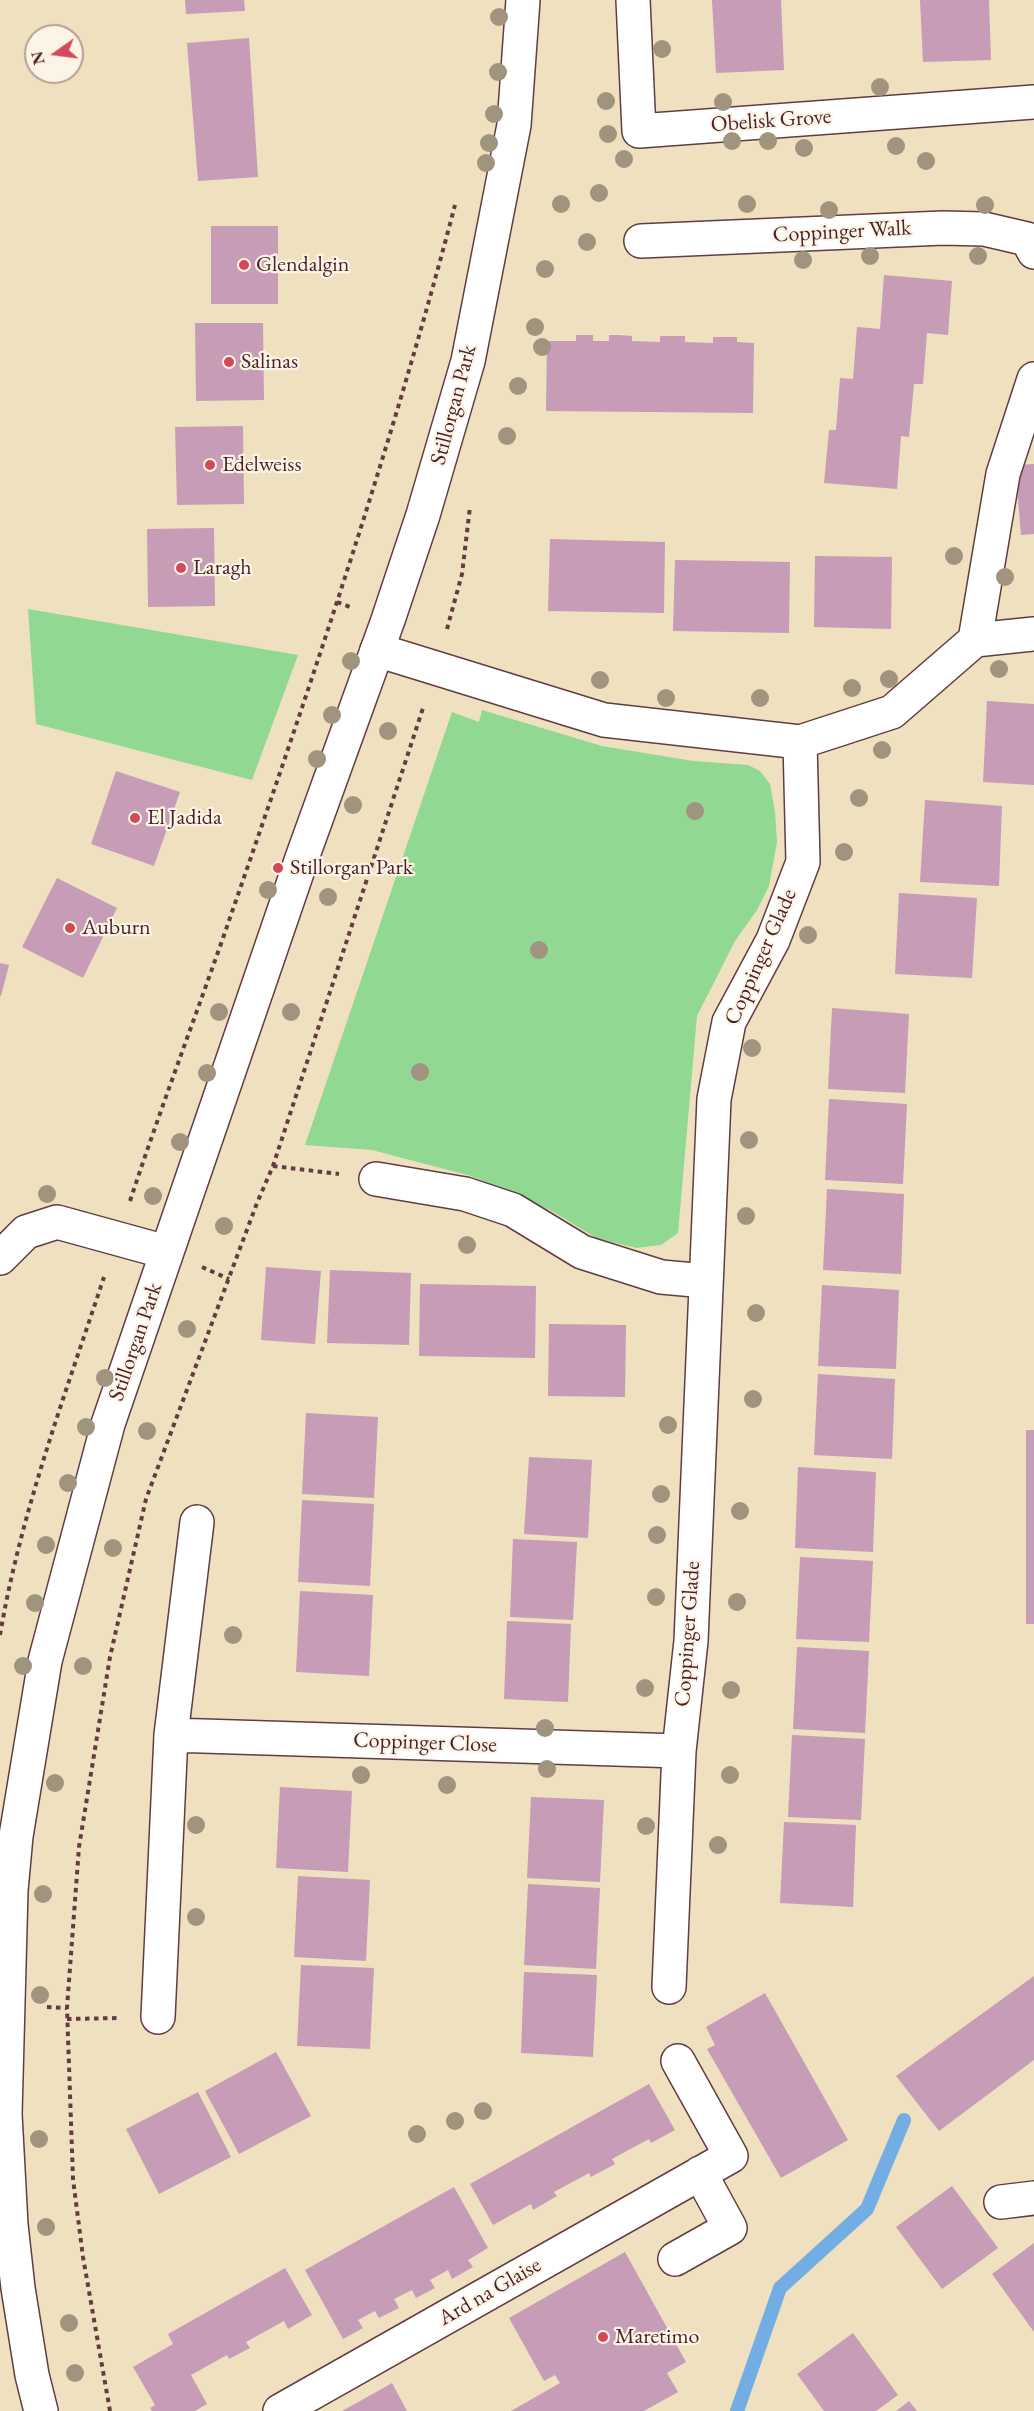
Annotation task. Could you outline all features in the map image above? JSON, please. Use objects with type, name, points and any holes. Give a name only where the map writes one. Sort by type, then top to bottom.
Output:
[{"type":"street","name":"Stillorgan Park","points":[[41,2411],[20,2299],[11,2225],[5,2114],[3,2008],[16,1836],[45,1661],[108,1424],[302,858],[377,650],[423,514],[468,361],[514,125],[523,0]]},
{"type":"street","name":"Obelisk Grove","points":[[633,0],[639,131],[1034,102]]},
{"type":"street","name":"Coppinger Walk","points":[[640,241],[943,228],[984,229],[1027,239],[1034,252]]},
{"type":"street","points":[[975,640],[1003,474],[1034,379]]},
{"type":"street","points":[[377,650],[604,720],[800,742],[892,712],[975,640],[1034,634]]},
{"type":"street","name":"Coppinger Glade","points":[[669,1987],[679,1750],[691,1641],[714,1099],[729,1022],[773,940],[803,862],[800,742]]},
{"type":"street","points":[[376,1179],[465,1194],[513,1210],[582,1252],[661,1277],[705,1281]]},
{"type":"street","points":[[0,1258],[26,1232],[57,1222],[166,1252]]},
{"type":"street","points":[[158,2017],[171,1735],[197,1522]]},
{"type":"street","name":"Coppinger Close","points":[[171,1735],[679,1750]]},
{"type":"street","name":"Ard na Glaise","points":[[280,2411],[731,2156],[678,2061]]},
{"type":"street","points":[[675,2259],[730,2228],[700,2173]]},
{"type":"street","points":[[1001,2202],[1034,2198]]},
{"type":"path","points":[[0,1635],[9,1586],[32,1496],[117,1237],[266,814],[362,527],[427,311],[456,202]]},
{"type":"path","points":[[110,2411],[83,2257],[73,2179],[67,2019],[79,1847],[110,1657],[146,1499],[273,1166],[459,591],[471,496]]},
{"type":"path","points":[[273,1166],[376,1179]]},
{"type":"path","points":[[67,2019],[158,2017]]},
{"type":"green space","points":[[28,609],[298,655],[252,780],[36,724]]},
{"type":"green space","points":[[482,710],[602,746],[693,761],[748,765],[760,771],[770,784],[777,842],[769,886],[757,910],[735,941],[697,1016],[678,1233],[661,1245],[637,1248],[598,1239],[550,1210],[471,1176],[372,1150],[305,1145],[452,712],[479,722]]},
{"type":"building","points":[[185,0],[244,0],[245,11],[186,14]]},
{"type":"building","points":[[712,0],[781,0],[784,70],[716,73]]},
{"type":"building","points":[[920,0],[989,0],[991,60],[923,62]]},
{"type":"building","points":[[249,38],[258,177],[198,181],[187,43]]},
{"type":"building","name":"Glendalgin","points":[[211,226],[278,226],[278,304],[211,304]]},
{"type":"building","points":[[884,275],[952,281],[948,335],[927,333],[923,384],[914,384],[909,437],[901,436],[897,489],[824,483],[829,430],[836,430],[840,378],[853,379],[857,327],[880,329]]},
{"type":"building","name":"Salinas","points":[[195,323],[263,323],[264,400],[196,401]]},
{"type":"building","points":[[576,335],[593,335],[593,341],[609,341],[609,335],[619,335],[632,336],[632,341],[660,342],[660,336],[685,336],[685,342],[713,343],[713,337],[737,337],[737,342],[754,343],[753,413],[546,411],[547,341],[576,341]]},
{"type":"building","name":"Edelweiss","points":[[243,426],[244,504],[177,505],[175,427]]},
{"type":"building","points":[[1034,464],[1034,534],[1021,535],[1015,465]]},
{"type":"building","name":"Laragh","points":[[214,528],[215,606],[148,607],[147,529]]},
{"type":"building","points":[[550,539],[665,542],[664,613],[548,611]]},
{"type":"building","points":[[815,556],[892,557],[891,629],[814,627]]},
{"type":"building","points":[[675,560],[790,562],[789,633],[673,631]]},
{"type":"building","points":[[987,701],[1034,704],[1034,785],[983,782]]},
{"type":"building","name":"El Jadida","points":[[116,771],[180,792],[154,866],[91,844]]},
{"type":"building","points":[[925,800],[1002,806],[999,886],[920,882]]},
{"type":"building","name":"Auburn","points":[[57,878],[117,908],[83,978],[22,947]]},
{"type":"building","points":[[899,893],[977,898],[972,978],[895,974]]},
{"type":"building","points":[[0,963],[9,965],[1,996],[0,996]]},
{"type":"building","points":[[832,1008],[909,1014],[905,1093],[828,1089]]},
{"type":"building","points":[[829,1099],[907,1104],[903,1184],[825,1180]]},
{"type":"building","points":[[827,1189],[904,1194],[901,1274],[823,1270]]},
{"type":"building","points":[[266,1267],[321,1271],[315,1344],[261,1340]]},
{"type":"building","points":[[330,1270],[411,1273],[409,1345],[327,1343]]},
{"type":"building","points":[[420,1284],[536,1286],[535,1358],[419,1356]]},
{"type":"building","points":[[822,1285],[899,1290],[896,1369],[818,1366]]},
{"type":"building","points":[[549,1324],[626,1325],[625,1397],[548,1396]]},
{"type":"building","points":[[818,1374],[895,1379],[892,1459],[814,1455]]},
{"type":"building","points":[[306,1413],[378,1417],[374,1498],[302,1494]]},
{"type":"building","points":[[1026,1430],[1034,1430],[1034,1624],[1026,1624]]},
{"type":"building","points":[[529,1457],[592,1460],[588,1538],[524,1534]]},
{"type":"building","points":[[798,1467],[876,1472],[873,1552],[795,1548]]},
{"type":"building","points":[[302,1500],[374,1504],[370,1586],[298,1582]]},
{"type":"building","points":[[513,1539],[577,1542],[573,1620],[510,1617]]},
{"type":"building","points":[[800,1557],[873,1561],[869,1642],[796,1639]]},
{"type":"building","points":[[300,1591],[373,1595],[369,1676],[296,1672]]},
{"type":"building","points":[[507,1621],[571,1624],[568,1702],[504,1699]]},
{"type":"building","points":[[797,1647],[869,1651],[865,1733],[793,1729]]},
{"type":"building","points":[[792,1735],[865,1739],[861,1820],[788,1817]]},
{"type":"building","points":[[280,1787],[352,1791],[348,1872],[276,1868]]},
{"type":"building","points":[[531,1797],[604,1800],[600,1882],[527,1878]]},
{"type":"building","points":[[784,1822],[856,1825],[853,1907],[780,1903]]},
{"type":"building","points":[[298,1876],[370,1880],[366,1961],[294,1957]]},
{"type":"building","points":[[528,1884],[600,1888],[596,1969],[524,1965]]},
{"type":"building","points":[[301,1965],[374,1968],[370,2049],[297,2046]]},
{"type":"building","points":[[524,1972],[597,1975],[593,2057],[521,2053]]},
{"type":"building","points":[[1034,1976],[1034,2060],[939,2131],[896,2076]]},
{"type":"building","points":[[765,1993],[848,2140],[781,2178],[707,2049],[715,2045],[706,2027]]},
{"type":"building","points":[[276,2052],[311,2116],[239,2154],[205,2091]]},
{"type":"building","points":[[649,2084],[675,2130],[651,2143],[649,2139],[612,2159],[615,2164],[591,2177],[589,2173],[554,2192],[557,2196],[533,2210],[531,2204],[493,2225],[470,2184]]},
{"type":"building","points":[[198,2092],[231,2157],[159,2194],[126,2129]]},
{"type":"building","points":[[952,2186],[998,2248],[942,2289],[896,2227]]},
{"type":"building","points":[[454,2187],[488,2248],[468,2260],[473,2267],[452,2279],[448,2270],[430,2280],[435,2288],[416,2298],[412,2290],[394,2299],[399,2308],[379,2318],[375,2311],[358,2320],[363,2328],[343,2339],[305,2270]]},
{"type":"building","points":[[1034,2243],[1034,2332],[992,2274]]},
{"type":"building","name":"Maretimo","points":[[625,2252],[686,2362],[667,2373],[678,2392],[644,2411],[511,2411],[560,2383],[555,2375],[544,2381],[509,2318]]},
{"type":"building","points":[[285,2268],[312,2315],[288,2329],[284,2321],[246,2342],[250,2348],[229,2359],[227,2355],[191,2375],[207,2404],[195,2411],[152,2411],[150,2408],[155,2405],[133,2367],[173,2344],[168,2334]]},
{"type":"building","points":[[853,2333],[898,2395],[876,2411],[824,2411],[797,2374]]},
{"type":"building","points":[[392,2383],[407,2411],[342,2411],[378,2391]]},
{"type":"building","points":[[909,2401],[917,2411],[896,2411]]},
{"type":"waterway","points":[[737,2411],[780,2288],[867,2209],[904,2120]]},
{"type":"place","name":"Glendalgin","points":[[244,265]]},
{"type":"place","name":"Salinas","points":[[229,362]]},
{"type":"place","name":"Edelweiss","points":[[210,465]]},
{"type":"place","name":"Laragh","points":[[181,568]]},
{"type":"place","name":"El Jadida","points":[[135,818]]},
{"type":"place","name":"Stillorgan Park","points":[[278,868]]},
{"type":"place","name":"Auburn","points":[[70,928]]},
{"type":"place","name":"Maretimo","points":[[603,2337]]}]
